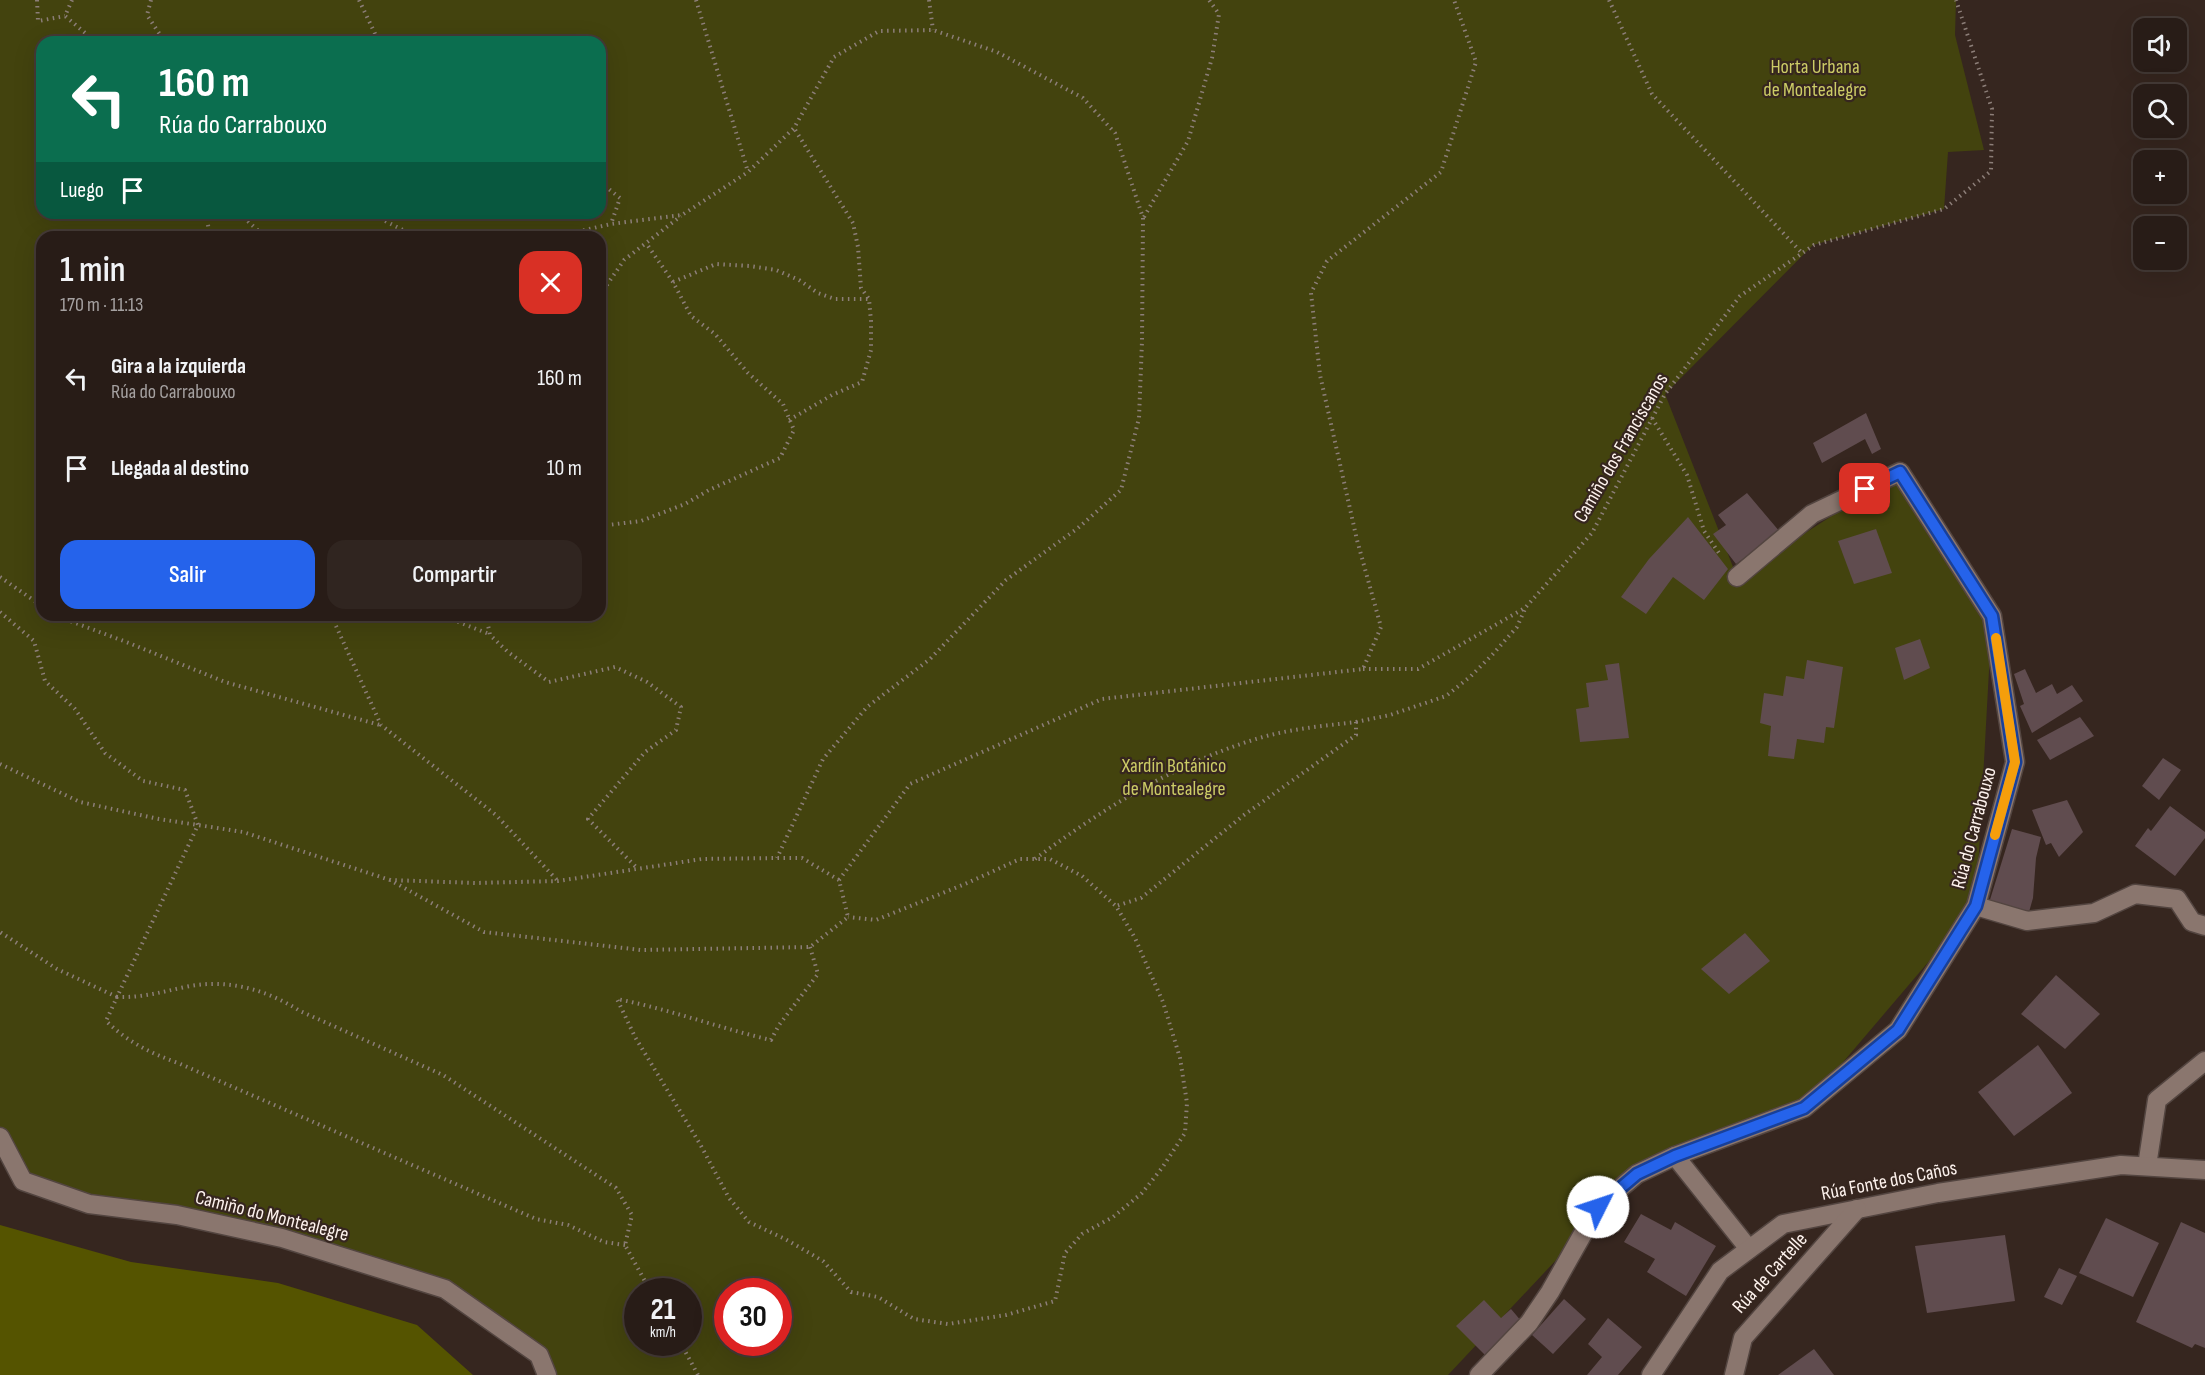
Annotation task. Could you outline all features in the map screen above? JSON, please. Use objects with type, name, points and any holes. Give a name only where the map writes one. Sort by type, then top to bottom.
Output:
[{"type":"street","name":"Rúa do Carrabouxo","points":[[1479,1375],[1529,1323],[1550,1292],[1598,1207],[1637,1174],[1675,1156],[1804,1108],[1898,1030],[1976,906],[2015,762],[1992,616],[1900,472],[1812,514],[1737,577]]},
{"type":"street","points":[[1976,906],[2027,921],[2094,913],[2135,894],[2176,899],[2192,922],[2205,926]]},
{"type":"street","points":[[2147,1166],[2157,1100],[2205,1061]]},
{"type":"street","name":"Camiño do Montealegre","points":[[0,1137],[23,1181],[89,1204],[177,1215],[282,1238],[445,1288],[539,1355],[547,1375]]},
{"type":"street","points":[[1675,1156],[1749,1249]]},
{"type":"street","name":"Rúa Fonte dos Caños","points":[[1652,1375],[1720,1272],[1783,1224],[1938,1193],[2121,1165],[2205,1170]]},
{"type":"street","name":"Rúa de Cartelle","points":[[1734,1375],[1743,1338],[1857,1209]]},
{"type":"path","points":[[37,0],[38,21],[65,16]]},
{"type":"path","points":[[65,16],[72,0]]},
{"type":"path","points":[[151,0],[147,15],[161,36]]},
{"type":"path","points":[[359,0],[377,36]]},
{"type":"path","points":[[696,0],[747,172]]},
{"type":"path","points":[[929,0],[933,30]]},
{"type":"path","points":[[1143,218],[1188,141],[1212,58],[1219,14],[1209,0]]},
{"type":"path","points":[[1364,669],[1381,627],[1357,540],[1320,375],[1311,293],[1327,261],[1441,172],[1476,62],[1454,0]]},
{"type":"path","points":[[1609,0],[1652,94],[1802,253]]},
{"type":"path","name":"Camiño dos Franciscanos","points":[[839,880],[910,784],[1102,699],[1364,669],[1418,669],[1525,608],[1592,533],[1665,393],[1740,296],[1814,245],[1944,209],[1991,171],[1992,109],[1956,0]]},
{"type":"path","points":[[65,16],[89,36]]},
{"type":"path","points":[[606,286],[624,260],[682,215],[747,172],[794,128],[834,57],[879,31],[933,30],[997,52],[1083,98],[1115,133],[1143,218],[1142,340],[1138,418],[1120,490],[1078,528],[1006,580],[930,659],[867,707],[823,759],[777,858]]},
{"type":"path","points":[[789,420],[832,395],[862,382],[871,350],[869,299],[861,288],[854,223],[794,128]]},
{"type":"path","points":[[606,187],[620,198],[611,224]]},
{"type":"path","points":[[580,231],[611,224],[682,215]]},
{"type":"path","points":[[246,219],[259,231]]},
{"type":"path","points":[[381,219],[405,231]]},
{"type":"path","points":[[606,525],[641,521],[684,504],[709,490],[780,458],[794,430],[783,404],[748,373],[714,334],[691,316],[673,282],[646,243]]},
{"type":"path","points":[[673,282],[716,264],[750,266],[776,270],[799,280],[818,293],[835,299],[869,299]]},
{"type":"path","points":[[1652,418],[1687,474],[1704,531],[1737,577]]},
{"type":"path","points":[[0,577],[36,602]]},
{"type":"path","points":[[1035,859],[1078,826],[1120,800],[1210,756],[1258,738],[1306,728],[1356,722],[1446,696],[1493,654],[1517,627],[1525,608]]},
{"type":"path","points":[[0,612],[34,641],[45,681],[75,709],[105,753],[143,782],[185,790],[198,825],[106,1021],[122,1037],[149,1053],[178,1063],[536,1219],[568,1226],[604,1242],[625,1245]]},
{"type":"path","points":[[70,621],[225,682],[381,725],[496,815],[558,881]]},
{"type":"path","points":[[334,621],[381,725]]},
{"type":"path","points":[[456,621],[490,635],[508,652],[549,682],[615,667],[647,682],[681,707],[676,730],[645,752],[588,819],[638,869]]},
{"type":"path","points":[[487,621],[490,635]]},
{"type":"path","points":[[1116,906],[1141,898],[1244,815],[1340,748],[1356,735],[1356,722]]},
{"type":"path","points":[[0,764],[80,802],[243,832],[390,880],[484,932],[641,950],[810,947],[848,917],[876,920],[1020,859],[1050,859],[1082,876],[1116,906],[1135,938],[1163,1002],[1180,1058],[1187,1103],[1185,1133],[1142,1193],[1113,1217],[1082,1234],[1065,1253],[1055,1301],[1006,1315],[948,1324],[914,1319],[878,1297],[851,1292],[823,1262],[785,1239],[749,1222],[729,1198],[700,1144],[635,1037],[617,999],[663,1009],[733,1031],[771,1040],[779,1025],[818,974],[810,947]]},
{"type":"path","points":[[390,880],[475,883],[558,881],[702,859],[802,858],[839,880],[848,917]]},
{"type":"path","points":[[0,932],[57,969],[117,997],[138,998],[193,986],[238,985],[278,997],[300,1011],[443,1075],[615,1188],[632,1215],[625,1245],[643,1278]]},
{"type":"path","points":[[688,1356],[698,1375]]},
{"type":"green space","name":"Xardín Botánico de Montealegre","points":[[0,0],[1956,0],[1955,35],[1984,150],[1948,152],[1944,209],[1813,245],[1665,394],[1737,577],[1900,472],[1992,616],[1976,906],[1804,1108],[1637,1174],[1448,1375],[547,1375],[539,1355],[445,1289],[23,1181],[0,1150]]},
{"type":"shaded area","points":[[0,1225],[131,1262],[278,1283],[417,1325],[473,1375],[0,1375]]},
{"type":"building","points":[[1866,413],[1881,449],[1872,454],[1865,439],[1822,463],[1813,443]]},
{"type":"building","points":[[1747,493],[1780,532],[1736,564],[1713,534],[1726,525],[1718,515]]},
{"type":"building","points":[[1688,517],[1728,569],[1704,600],[1673,577],[1646,614],[1621,597],[1649,559]]},
{"type":"building","points":[[1876,529],[1892,573],[1854,584],[1838,541]]},
{"type":"building","points":[[1920,639],[1930,668],[1904,680],[1895,648]]},
{"type":"building","points":[[1807,660],[1843,667],[1834,728],[1826,727],[1824,743],[1797,739],[1794,759],[1768,756],[1771,726],[1760,723],[1764,693],[1783,696],[1786,676],[1804,679]]},
{"type":"building","points":[[1619,663],[1629,738],[1580,742],[1576,709],[1589,707],[1586,683],[1608,680],[1605,665]]},
{"type":"building","points":[[2025,669],[2036,693],[2052,684],[2057,694],[2072,685],[2083,701],[2032,733],[2020,706],[2024,704],[2014,674]]},
{"type":"building","points":[[2080,717],[2094,736],[2050,760],[2037,740]]},
{"type":"building","points":[[2163,758],[2181,770],[2159,800],[2142,786]]},
{"type":"building","points":[[2067,800],[2083,832],[2059,857],[2051,843],[2046,845],[2032,810]]},
{"type":"building","points":[[2170,806],[2205,832],[2205,838],[2175,876],[2135,846],[2148,828],[2151,831]]},
{"type":"building","points":[[2012,829],[2041,837],[2036,858],[2033,898],[2027,919],[1988,906]]},
{"type":"building","points":[[1745,933],[1770,961],[1729,994],[1701,969]]},
{"type":"building","points":[[2056,975],[2100,1014],[2065,1049],[2021,1014]]},
{"type":"building","points":[[2038,1045],[2072,1093],[2014,1136],[1978,1092]]},
{"type":"building","points":[[1641,1214],[1671,1230],[1675,1222],[1716,1246],[1686,1296],[1647,1272],[1655,1259],[1624,1242]]},
{"type":"building","points":[[2106,1218],[2159,1243],[2133,1297],[2079,1273]]},
{"type":"building","points":[[2181,1222],[2205,1233],[2205,1348],[2195,1344],[2192,1348],[2136,1322]]},
{"type":"building","points":[[2005,1235],[2015,1301],[1927,1313],[1915,1246]]},
{"type":"building","points":[[2059,1268],[2077,1276],[2062,1305],[2044,1297]]},
{"type":"building","points":[[1564,1299],[1586,1319],[1553,1354],[1532,1335]]},
{"type":"building","points":[[1484,1300],[1501,1318],[1511,1309],[1522,1322],[1485,1355],[1456,1326]]},
{"type":"building","points":[[1608,1318],[1642,1347],[1618,1375],[1587,1375],[1602,1357],[1588,1344]]},
{"type":"building","points":[[1814,1349],[1834,1375],[1778,1375]]},
{"type":"slow traffic","points":[[1995,835],[2015,762],[1996,638]]},
{"type":"route","points":[[1598,1207],[1637,1174],[1675,1156],[1804,1108],[1898,1030],[1976,906],[2015,762],[1992,616],[1900,472],[1865,489]]},
{"type":"park label","name":"Horta Urbana de Montealegre","points":[[1815,78]]}]
